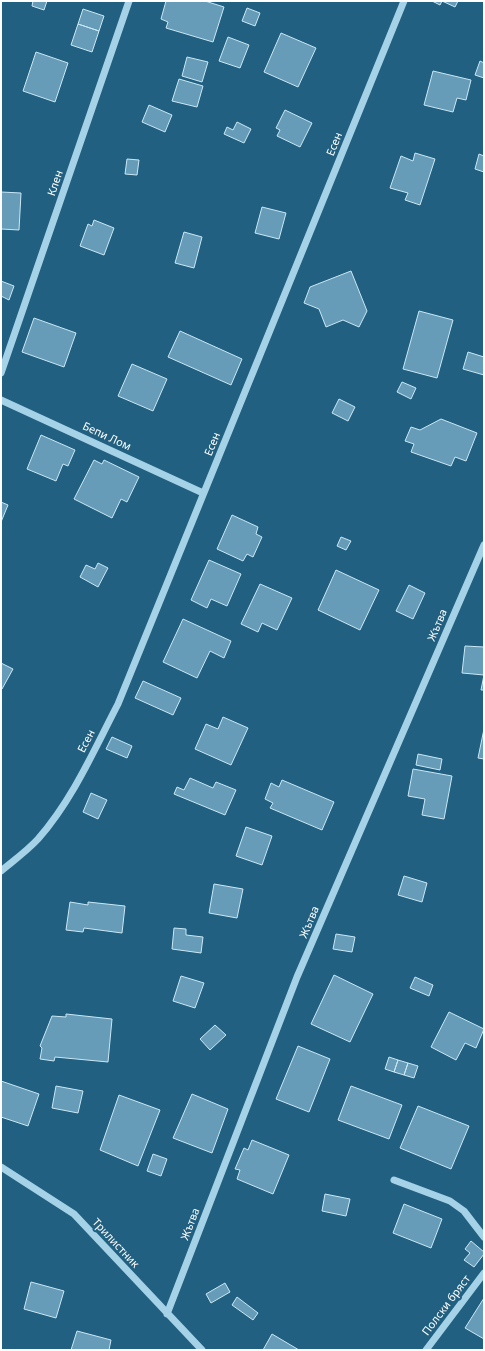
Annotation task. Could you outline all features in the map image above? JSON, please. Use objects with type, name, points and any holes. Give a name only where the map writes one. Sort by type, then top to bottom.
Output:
[{"type":"street","name":"Клен","points":[[1,373],[129,1]]},
{"type":"street","name":"Есен","points":[[1,871],[37,840],[59,813],[74,788],[118,704],[404,1]]},
{"type":"street","name":"Бепи Лом","points":[[1,400],[203,493]]},
{"type":"street","name":"Жътва","points":[[167,1314],[297,977],[484,545]]},
{"type":"street","name":"Трилистник","points":[[1,1167],[74,1214],[202,1350]]},
{"type":"street","points":[[394,1180],[450,1201],[464,1212],[484,1237]]},
{"type":"street","name":"Полски бряст","points":[[426,1350],[484,1273]]},
{"type":"building","points":[[33,1],[47,1],[44,10],[32,6]]},
{"type":"building","points":[[166,1],[205,1],[224,7],[213,42],[166,28],[168,22],[161,19]]},
{"type":"building","points":[[432,1],[442,1],[440,5]]},
{"type":"building","points":[[442,1],[458,1],[455,7]]},
{"type":"building","points":[[247,8],[260,13],[255,26],[242,21]]},
{"type":"building","points":[[83,9],[104,16],[99,31],[78,24]]},
{"type":"building","points":[[78,24],[99,31],[92,52],[71,45]]},
{"type":"building","points":[[281,33],[316,48],[298,87],[264,72]]},
{"type":"building","points":[[228,37],[249,45],[240,68],[219,61]]},
{"type":"building","points":[[36,52],[68,63],[55,102],[23,91]]},
{"type":"building","points":[[187,57],[208,62],[202,82],[182,76]]},
{"type":"building","points":[[480,61],[484,63],[484,78],[475,75]]},
{"type":"building","points":[[433,71],[471,80],[466,100],[457,98],[453,112],[424,105]]},
{"type":"building","points":[[179,79],[203,86],[197,107],[172,101]]},
{"type":"building","points":[[149,105],[172,115],[165,132],[142,122]]},
{"type":"building","points":[[285,110],[312,123],[300,147],[277,136],[280,130],[276,128]]},
{"type":"building","points":[[237,122],[251,129],[244,143],[224,134],[227,127],[233,130]]},
{"type":"building","points":[[415,153],[435,159],[420,205],[405,200],[408,193],[390,188],[401,156],[413,161]]},
{"type":"building","points":[[479,154],[484,156],[484,172],[475,169]]},
{"type":"building","points":[[127,159],[139,160],[137,175],[125,174]]},
{"type":"building","points":[[1,192],[21,193],[19,230],[1,229]]},
{"type":"building","points":[[262,207],[286,213],[279,239],[255,233]]},
{"type":"building","points":[[94,220],[114,228],[104,255],[80,246],[88,224],[92,226]]},
{"type":"building","points":[[184,232],[202,237],[194,268],[175,263]]},
{"type":"building","points":[[351,271],[367,311],[359,327],[343,320],[326,327],[319,309],[304,303],[310,287]]},
{"type":"building","points":[[1,281],[14,286],[9,300],[1,296]]},
{"type":"building","points":[[419,311],[453,320],[437,378],[403,369]]},
{"type":"building","points":[[34,318],[76,333],[64,367],[22,352]]},
{"type":"building","points":[[180,331],[242,359],[231,385],[168,357]]},
{"type":"building","points":[[468,352],[484,357],[484,375],[463,369]]},
{"type":"building","points":[[132,364],[167,379],[153,411],[118,396]]},
{"type":"building","points":[[402,382],[416,388],[411,399],[397,392]]},
{"type":"building","points":[[339,399],[355,407],[348,421],[332,413]]},
{"type":"building","points":[[441,419],[477,433],[466,461],[455,457],[451,466],[411,452],[414,444],[405,441],[411,427],[420,430]]},
{"type":"building","points":[[41,435],[75,450],[68,466],[63,464],[56,481],[27,469]]},
{"type":"building","points":[[94,460],[102,464],[104,460],[139,477],[127,502],[121,499],[112,518],[74,499]]},
{"type":"building","points":[[1,502],[8,505],[1,522]]},
{"type":"building","points":[[232,515],[258,527],[256,534],[262,537],[253,557],[247,554],[243,561],[217,549]]},
{"type":"building","points":[[341,537],[351,541],[346,550],[337,546]]},
{"type":"building","points":[[209,560],[241,574],[227,606],[211,599],[207,608],[191,600]]},
{"type":"building","points":[[98,563],[108,568],[98,587],[80,577],[86,565],[95,569]]},
{"type":"building","points":[[336,570],[379,590],[360,630],[318,610]]},
{"type":"building","points":[[260,584],[292,598],[277,630],[262,623],[258,632],[241,624]]},
{"type":"building","points":[[409,585],[425,593],[413,619],[396,611]]},
{"type":"building","points":[[183,619],[231,641],[224,658],[210,651],[197,678],[163,662]]},
{"type":"building","points":[[465,646],[484,647],[484,675],[462,673]]},
{"type":"building","points":[[1,663],[13,669],[2,689],[1,689]]},
{"type":"building","points":[[484,675],[484,690],[481,690]]},
{"type":"building","points":[[143,681],[181,698],[173,715],[135,698]]},
{"type":"building","points":[[223,717],[248,728],[231,765],[195,749],[206,724],[218,729]]},
{"type":"building","points":[[484,729],[484,759],[478,758]]},
{"type":"building","points":[[112,737],[132,746],[127,758],[106,749]]},
{"type":"building","points":[[418,754],[442,759],[440,770],[416,765]]},
{"type":"building","points":[[413,769],[452,776],[444,819],[422,815],[425,799],[408,796]]},
{"type":"building","points":[[190,778],[213,788],[216,782],[236,790],[225,815],[174,794],[177,787],[184,790]]},
{"type":"building","points":[[282,780],[334,802],[322,830],[270,808],[273,803],[265,799],[271,783],[279,787]]},
{"type":"building","points":[[91,793],[107,800],[98,819],[83,812]]},
{"type":"building","points":[[246,827],[272,836],[262,865],[236,856]]},
{"type":"building","points":[[404,876],[427,883],[422,902],[398,895]]},
{"type":"building","points":[[214,884],[243,889],[237,918],[209,913]]},
{"type":"building","points":[[70,902],[88,905],[88,902],[125,906],[122,933],[84,928],[83,932],[66,930]]},
{"type":"building","points":[[174,928],[186,929],[186,935],[203,937],[201,953],[172,949]]},
{"type":"building","points":[[336,934],[355,937],[352,952],[333,949]]},
{"type":"building","points":[[334,975],[373,994],[350,1042],[311,1024]]},
{"type":"building","points":[[181,976],[204,983],[195,1008],[173,1001]]},
{"type":"building","points":[[415,977],[433,985],[429,996],[410,988]]},
{"type":"building","points":[[449,1012],[484,1029],[476,1048],[465,1043],[456,1060],[431,1047]]},
{"type":"building","points":[[66,1014],[112,1019],[108,1062],[55,1057],[54,1061],[40,1059],[42,1048],[40,1046],[52,1016],[66,1017]]},
{"type":"building","points":[[215,1025],[226,1035],[210,1050],[200,1039]]},
{"type":"building","points":[[298,1046],[330,1059],[309,1112],[276,1099]]},
{"type":"building","points":[[389,1057],[398,1060],[394,1072],[385,1069]]},
{"type":"building","points":[[398,1060],[408,1063],[404,1075],[394,1072]]},
{"type":"building","points":[[408,1063],[418,1066],[414,1078],[404,1075]]},
{"type":"building","points":[[1,1081],[39,1094],[28,1126],[1,1117]]},
{"type":"building","points":[[56,1086],[83,1091],[78,1113],[52,1108]]},
{"type":"building","points":[[351,1086],[402,1105],[389,1139],[338,1120]]},
{"type":"building","points":[[192,1094],[228,1109],[212,1153],[173,1138]]},
{"type":"building","points":[[119,1095],[160,1110],[138,1166],[100,1150]]},
{"type":"building","points":[[418,1106],[469,1126],[451,1169],[400,1148]]},
{"type":"building","points":[[252,1140],[289,1155],[273,1194],[237,1179],[240,1170],[235,1169],[244,1148],[248,1150]]},
{"type":"building","points":[[153,1154],[167,1159],[161,1176],[147,1171]]},
{"type":"building","points":[[325,1194],[350,1199],[346,1216],[322,1211]]},
{"type":"building","points":[[404,1204],[442,1219],[431,1248],[393,1233]]},
{"type":"building","points":[[471,1241],[484,1252],[474,1267],[464,1260],[470,1253],[465,1249]]},
{"type":"building","points":[[31,1282],[64,1291],[56,1318],[24,1309]]},
{"type":"building","points":[[225,1283],[230,1292],[211,1303],[206,1294]]},
{"type":"building","points":[[237,1297],[258,1313],[253,1320],[232,1305]]},
{"type":"building","points":[[484,1298],[484,1339],[465,1328]]},
{"type":"building","points":[[77,1331],[111,1340],[109,1350],[71,1350]]},
{"type":"building","points":[[272,1334],[299,1350],[263,1350]]}]
